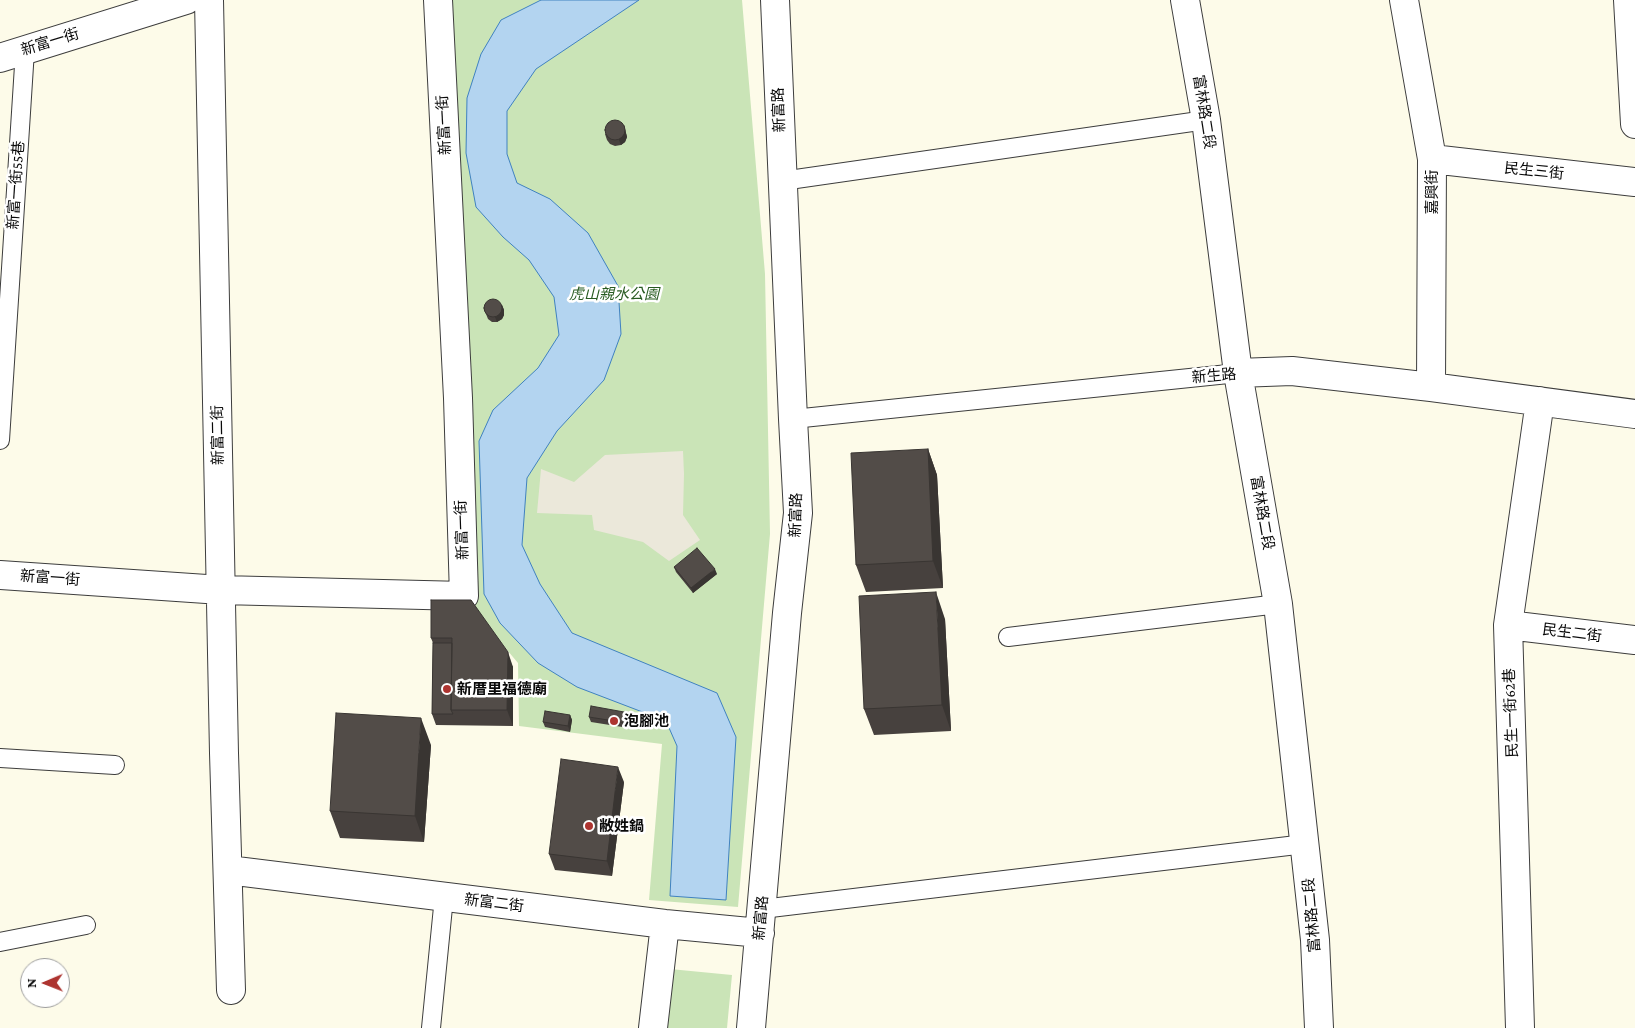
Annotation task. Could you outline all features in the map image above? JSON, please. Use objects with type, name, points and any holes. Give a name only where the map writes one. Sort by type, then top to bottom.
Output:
[{"type":"street","name":"新富一街","points":[[13,54],[186,0]]},
{"type":"street","name":"新富二街","points":[[209,0],[231,990]]},
{"type":"street","name":"新富一街","points":[[0,574],[221,590],[464,596],[458,398],[438,0]]},
{"type":"street","name":"新富路","points":[[751,1028],[798,513],[792,419],[775,0]]},
{"type":"street","name":"富林路二段","points":[[1185,0],[1206,120],[1238,373],[1278,604],[1316,940],[1319,1028]]},
{"type":"street","name":"嘉興街","points":[[1404,0],[1432,159],[1431,387]]},
{"type":"street","points":[[1628,0],[1635,124]]},
{"type":"street","name":"民生三街","points":[[1432,159],[1635,182]]},
{"type":"street","name":"新生路","points":[[1238,373],[1292,371],[1635,414]]},
{"type":"street","name":"民生一街62巷","points":[[1520,1028],[1508,625],[1540,401]]},
{"type":"street","name":"民生二街","points":[[1508,625],[1635,640]]},
{"type":"street","name":"新富二街","points":[[228,870],[665,924],[761,921]]},
{"type":"street","points":[[653,1028],[665,924]]},
{"type":"lane","name":"新富一街55巷","points":[[0,440],[13,54]]},
{"type":"lane","points":[[782,182],[1206,120]]},
{"type":"lane","name":"新生路","points":[[792,419],[1238,373]]},
{"type":"lane","points":[[1008,637],[1278,604]]},
{"type":"lane","points":[[0,758],[115,765]]},
{"type":"lane","points":[[761,921],[1305,844]]},
{"type":"lane","points":[[431,1028],[444,897]]},
{"type":"lane","points":[[0,942],[86,925]]},
{"type":"green space","name":"虎山親水公園","points":[[452,0],[742,0],[765,274],[770,534],[738,907],[649,900],[662,744],[519,726],[518,663],[476,613]]},
{"type":"green space","points":[[670,969],[732,975],[727,1028],[665,1028]]},
{"type":"shaded area","points":[[683,451],[683,515],[700,540],[669,561],[643,542],[594,530],[592,515],[537,513],[541,469],[574,482],[605,455]]},
{"type":"water","points":[[541,0],[639,0],[536,69],[507,111],[507,154],[517,183],[550,199],[588,233],[618,286],[621,334],[604,380],[557,431],[527,478],[522,545],[540,584],[572,633],[717,693],[736,737],[726,900],[670,896],[677,746],[666,721],[577,687],[538,663],[500,623],[484,594],[479,441],[493,410],[538,368],[559,335],[554,297],[529,260],[503,237],[476,207],[466,153],[467,98],[481,54],[501,20]]},
{"type":"building","points":[[615,120],[622,123],[625,130],[622,137],[615,140],[608,137],[605,130],[608,123]]},
{"type":"building","points":[[493,299],[499,302],[502,308],[499,314],[493,317],[487,314],[484,308],[487,302]]},
{"type":"building","points":[[928,449],[933,561],[856,565],[851,453]]},
{"type":"building","points":[[697,548],[715,569],[691,588],[674,567]]},
{"type":"building","points":[[936,592],[942,705],[864,709],[859,596]]},
{"type":"building","points":[[431,600],[471,600],[508,652],[507,710],[451,710],[452,638],[431,638]]},
{"type":"building","name":"新厝里福德廟","points":[[433,643],[452,643],[451,710],[453,714],[432,714]]},
{"type":"building","points":[[591,706],[635,714],[633,724],[589,717]]},
{"type":"building","points":[[545,711],[570,715],[568,726],[543,722]]},
{"type":"building","points":[[336,713],[421,718],[415,816],[330,811]]},
{"type":"building","name":"敝姓鍋","points":[[561,759],[618,767],[607,861],[549,854]]},
{"type":"place","name":"新厝里福德廟","points":[[447,689]]},
{"type":"place","name":"泡腳池","points":[[614,721]]},
{"type":"place","name":"敝姓鍋","points":[[589,826]]}]
